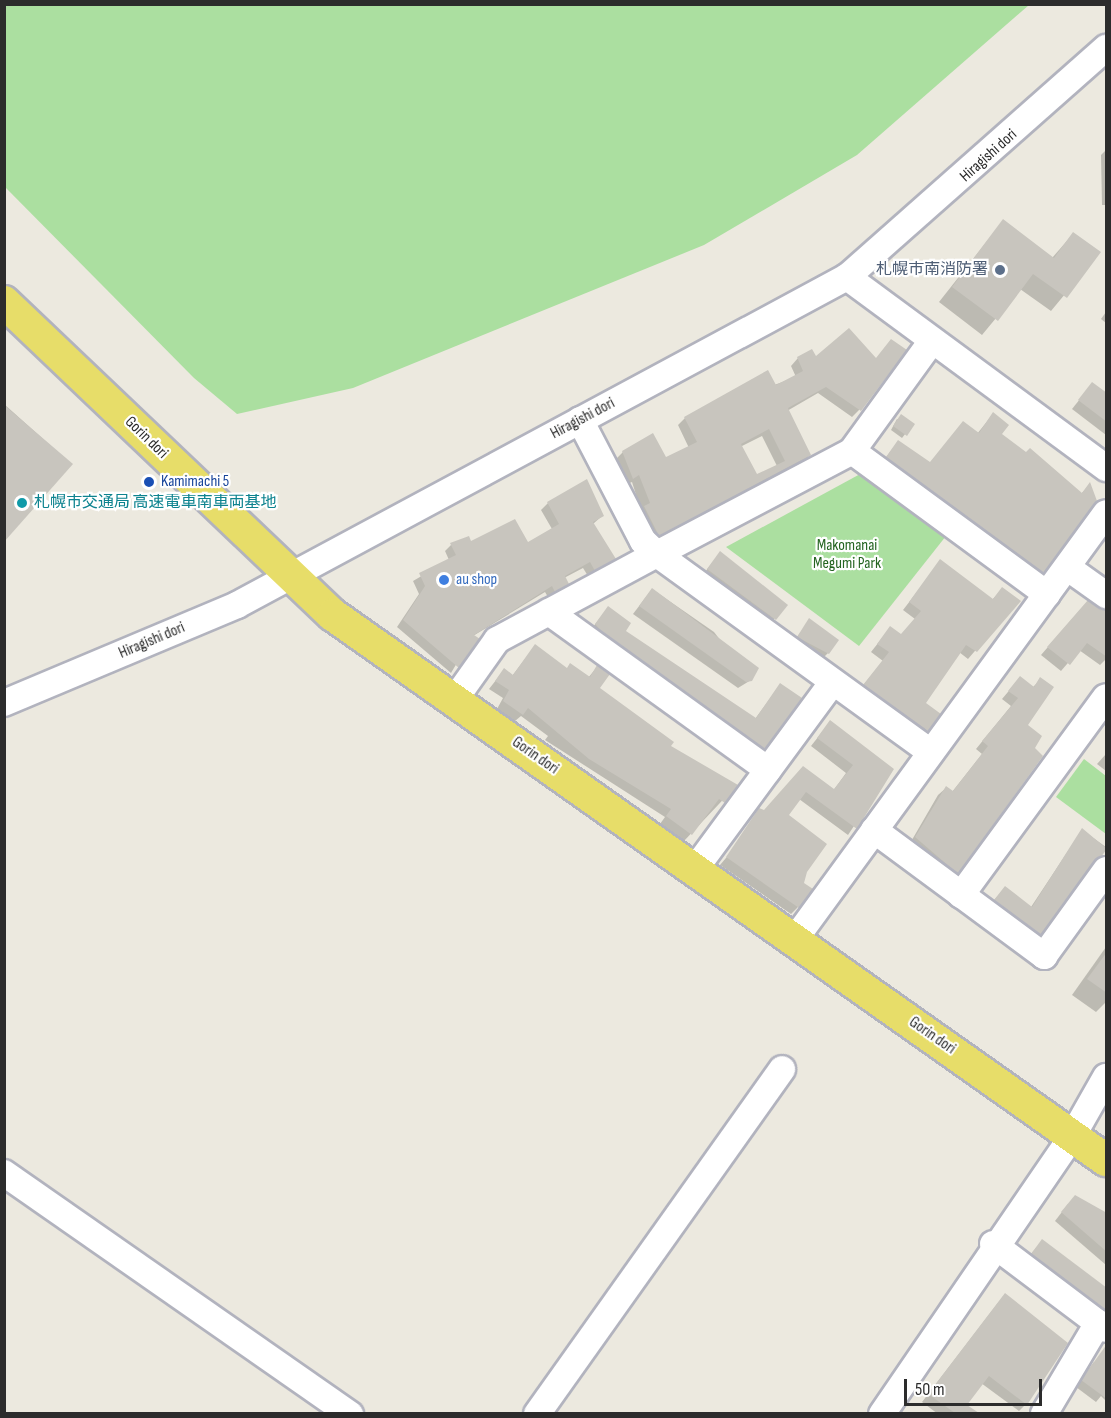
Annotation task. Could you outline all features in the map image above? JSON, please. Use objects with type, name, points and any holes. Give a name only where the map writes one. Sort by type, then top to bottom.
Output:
[{"type":"main road","name":"Gorin dori","points":[[4,302],[294,575],[333,615],[456,699],[1107,1160]]},
{"type":"street","name":"Hiragishi dori","points":[[4,703],[237,605],[847,277],[1107,48]]},
{"type":"street","points":[[847,277],[1107,468]]},
{"type":"street","points":[[456,699],[498,640],[852,451],[932,341]]},
{"type":"street","points":[[580,420],[643,542],[832,683],[931,752]]},
{"type":"street","points":[[852,451],[1047,594]]},
{"type":"street","points":[[795,939],[1107,513]]},
{"type":"street","points":[[1068,568],[1107,595]]},
{"type":"street","points":[[549,612],[768,770]]},
{"type":"street","points":[[695,869],[832,683]]},
{"type":"street","points":[[961,895],[1107,697]]},
{"type":"street","points":[[874,830],[1044,956],[1107,870]]},
{"type":"street","points":[[537,1413],[782,1069]]},
{"type":"street","points":[[882,1413],[993,1244],[1073,1135],[1107,1077]]},
{"type":"street","points":[[4,1173],[350,1413]]},
{"type":"street","points":[[993,1244],[1102,1326],[1044,1413]]},
{"type":"green space","points":[[4,5],[1029,5],[857,155],[704,245],[353,388],[237,414],[194,378],[5,187]]},
{"type":"green space","name":"Makomanai Megumi Park","points":[[862,473],[946,536],[859,646],[726,547]]},
{"type":"green space","points":[[1084,759],[1106,776],[1106,834],[1056,797]]},
{"type":"building","name":"札幌市南消防署","points":[[1003,219],[1054,258],[1073,232],[1101,252],[1067,298],[1033,274],[998,321],[952,287]]},
{"type":"building","points":[[849,328],[876,358],[891,339],[907,350],[861,411],[826,387],[788,408],[811,455],[659,536],[644,506],[650,503],[639,475],[633,479],[622,451],[653,433],[666,457],[697,442],[684,417],[768,370],[776,385],[803,371],[797,357],[812,349],[816,356]],"holes":[[[769,429],[785,461],[757,474],[741,444]]]},
{"type":"building","points":[[1092,382],[1107,393],[1107,422],[1078,400]]},
{"type":"building","name":"札幌市交通局 高速電車南車両基地","points":[[4,405],[73,464],[4,542]]},
{"type":"building","points":[[993,412],[1009,425],[1002,434],[1026,452],[1030,448],[1082,493],[1090,482],[1097,501],[1044,573],[886,457],[898,440],[930,462],[963,421],[979,433]]},
{"type":"building","points":[[901,414],[915,424],[907,436],[893,426]]},
{"type":"building","points":[[587,479],[604,516],[593,522],[616,559],[595,571],[590,562],[565,576],[569,584],[555,592],[552,586],[474,635],[480,639],[459,668],[403,620],[425,586],[419,573],[456,555],[450,543],[469,536],[471,541],[515,519],[528,542],[559,524],[547,502]]},
{"type":"building","points":[[720,551],[788,605],[776,620],[707,569]]},
{"type":"building","points":[[940,559],[993,599],[1002,587],[1021,601],[977,652],[966,645],[926,703],[941,714],[928,731],[863,685],[889,652],[877,644],[890,626],[901,634],[921,611],[909,602]]},
{"type":"building","points":[[652,588],[759,668],[752,681],[746,682],[639,606]]},
{"type":"building","points":[[1088,600],[1107,610],[1107,657],[1087,643],[1070,665],[1047,647]]},
{"type":"building","points":[[608,606],[631,623],[626,631],[756,718],[780,683],[802,698],[765,749],[603,633],[595,624]]},
{"type":"building","points":[[809,618],[839,640],[829,654],[797,637]]},
{"type":"building","points":[[535,644],[567,668],[570,663],[590,677],[597,665],[610,674],[600,688],[674,742],[671,746],[738,785],[725,803],[719,799],[692,835],[666,816],[671,809],[589,759],[528,708],[523,715],[503,701],[509,690],[495,681],[504,668],[513,675]]},
{"type":"building","points":[[1020,676],[1034,687],[1040,677],[1054,687],[1028,725],[1042,736],[1035,748],[1043,756],[958,874],[915,837],[946,786],[953,791],[988,746],[982,741],[1018,698],[1008,691]]},
{"type":"building","points":[[830,720],[894,769],[857,829],[806,792],[789,815],[827,844],[807,872],[804,883],[813,889],[799,908],[726,857],[759,808],[764,810],[803,766],[834,789],[853,765],[817,738]]},
{"type":"building","points":[[1082,828],[1107,849],[1041,935],[994,900],[1005,886],[1032,907]]},
{"type":"building","points":[[1107,952],[1107,993],[1087,979]]},
{"type":"building","points":[[1075,1195],[1107,1213],[1107,1252],[1061,1212]]},
{"type":"building","points":[[1042,1239],[1107,1288],[1107,1311],[1031,1254]]},
{"type":"building","points":[[1005,1293],[1068,1343],[1027,1405],[989,1376],[967,1405],[979,1413],[955,1413],[928,1394]]},
{"type":"building","points":[[1107,1344],[1107,1399],[1081,1380]]},
{"type":"place","name":"札幌市南消防署","points":[[1000,270]]},
{"type":"place","name":"Kamimachi 5","points":[[149,482]]},
{"type":"place","name":"札幌市交通局 高速電車南車両基地","points":[[22,503]]},
{"type":"place","name":"au shop","points":[[444,580]]}]
